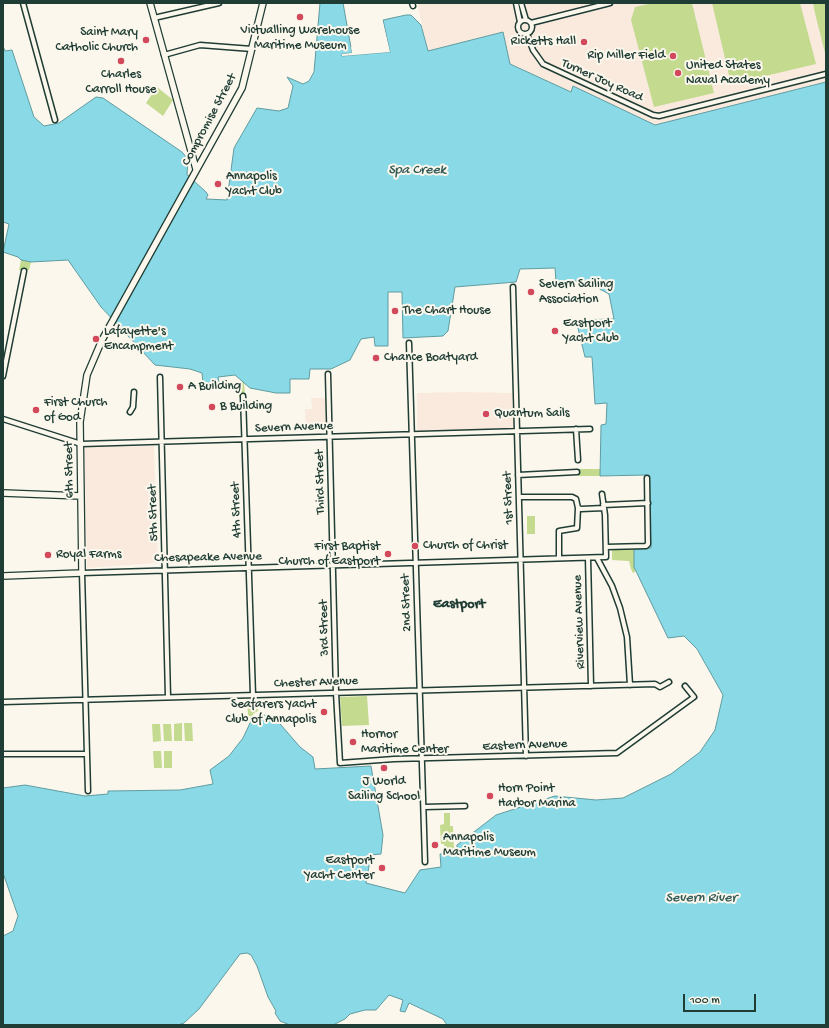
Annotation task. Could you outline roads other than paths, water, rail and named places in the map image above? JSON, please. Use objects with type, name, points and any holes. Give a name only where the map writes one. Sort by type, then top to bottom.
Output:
[{"type":"main road","points":[[150,3],[196,169]]},
{"type":"main road","name":"Compromise Street","points":[[192,177],[242,88],[263,3]]},
{"type":"main road","name":"6th Street","points":[[82,573],[80,422],[87,375],[102,340],[192,177]]},
{"type":"main road","points":[[3,493],[81,496]]},
{"type":"main road","name":"Chesapeake Avenue","points":[[3,576],[82,573]]},
{"type":"street","points":[[23,3],[55,120]]},
{"type":"street","points":[[154,18],[219,3]]},
{"type":"street","points":[[516,3],[520,22],[518,31],[522,34],[527,34],[532,29],[531,23]]},
{"type":"street","points":[[521,3],[526,20],[531,23],[610,3]]},
{"type":"street","points":[[520,22],[526,20]]},
{"type":"street","name":"Turner Joy Road","points":[[527,34],[535,54],[543,64],[626,103],[659,116],[826,74]]},
{"type":"street","points":[[164,55],[200,45],[252,49]]},
{"type":"street","points":[[3,376],[24,271]]},
{"type":"street","name":"1st Street","points":[[513,287],[526,756]]},
{"type":"street","name":"2nd Street","points":[[409,343],[425,862]]},
{"type":"street","name":"Third Street","points":[[328,374],[333,565]]},
{"type":"street","name":"5th Street","points":[[160,377],[168,697]]},
{"type":"street","points":[[130,412],[133,407],[134,392]]},
{"type":"street","name":"4th Street","points":[[243,396],[253,695]]},
{"type":"street","name":"Severn Avenue","points":[[3,419],[81,444],[590,429]]},
{"type":"street","points":[[576,429],[578,460]]},
{"type":"street","points":[[518,475],[577,472]]},
{"type":"street","points":[[602,494],[606,547],[646,546],[649,540],[647,478]]},
{"type":"street","points":[[519,497],[572,497],[576,499],[578,508],[577,528],[559,530],[559,558]]},
{"type":"street","points":[[578,508],[648,503]]},
{"type":"street","name":"Chesapeake Avenue","points":[[82,573],[165,569],[597,558],[606,557],[606,547]]},
{"type":"street","name":"Riverview Avenue","points":[[588,558],[591,686]]},
{"type":"street","points":[[597,558],[612,586],[620,608],[627,637],[630,685]]},
{"type":"street","name":"3rd Street","points":[[333,565],[336,693],[340,762]]},
{"type":"street","name":"6th Street","points":[[82,573],[88,791]]},
{"type":"street","name":"Chester Avenue","points":[[3,702],[655,684],[660,687],[669,682]]},
{"type":"street","name":"Eastern Avenue","points":[[340,762],[617,753],[694,698],[685,686]]},
{"type":"street","points":[[3,754],[88,754]]},
{"type":"street","points":[[424,807],[465,806]]},
{"type":"water","name":"Severn River","points":[[320,3],[343,3],[352,53],[342,54],[342,56],[390,52],[383,20],[406,15],[411,15],[421,25],[428,51],[503,32],[510,64],[571,92],[573,86],[655,125],[826,82],[826,1025],[447,1025],[443,1019],[409,1003],[405,1012],[400,1011],[403,1000],[389,995],[376,1010],[365,1010],[350,1014],[345,1019],[333,1025],[290,1025],[280,1021],[275,1013],[276,1011],[268,997],[257,966],[251,955],[247,953],[240,954],[199,1009],[184,1023],[178,1025],[3,1025],[3,936],[13,931],[18,916],[3,873],[3,788],[25,785],[85,796],[108,794],[108,791],[180,790],[213,784],[210,770],[229,756],[243,738],[251,721],[264,715],[275,718],[300,747],[313,757],[315,769],[371,766],[383,835],[381,854],[371,855],[366,883],[405,893],[420,870],[441,867],[440,854],[457,852],[457,845],[496,815],[555,796],[596,800],[623,798],[671,774],[700,752],[715,730],[723,695],[697,649],[684,636],[668,638],[634,567],[634,549],[651,548],[647,475],[600,476],[601,425],[606,424],[607,403],[595,404],[592,357],[585,357],[576,320],[614,319],[609,294],[587,282],[586,284],[578,284],[578,281],[556,282],[555,268],[520,269],[516,282],[455,287],[448,331],[443,336],[403,338],[402,292],[388,292],[388,346],[375,346],[374,337],[361,339],[350,360],[331,369],[310,369],[309,379],[290,379],[290,393],[276,393],[250,388],[235,375],[218,377],[219,382],[203,383],[202,373],[190,369],[155,365],[101,307],[68,260],[31,262],[21,260],[18,257],[3,252],[9,224],[3,222],[3,46],[5,51],[12,50],[34,117],[44,126],[59,123],[96,97],[103,98],[182,152],[188,159],[187,175],[195,179],[194,181],[206,192],[208,195],[206,199],[227,200],[234,148],[257,108],[279,111],[288,108],[293,86],[287,77],[303,84],[309,81],[314,72]]},
{"type":"place","name":"Victualling Warehouse Maritime Museum","points":[[300,17]]},
{"type":"place","name":"Saint Mary Catholic Church","points":[[146,40]]},
{"type":"place","name":"Ricketts Hall","points":[[584,42]]},
{"type":"place","name":"Rip Miller Field","points":[[673,56]]},
{"type":"place","name":"Charles Carroll House","points":[[121,61]]},
{"type":"place","name":"United States Naval Academy","points":[[678,73]]},
{"type":"place","name":"Annapolis Yacht Club","points":[[218,184]]},
{"type":"place","name":"Severn Sailing Association","points":[[531,292]]},
{"type":"place","name":"The Chart House","points":[[395,311]]},
{"type":"place","name":"Eastport Yacht Club","points":[[555,331]]},
{"type":"place","name":"Lafayette's Encampment","points":[[96,339]]},
{"type":"place","name":"Chance Boatyard","points":[[376,358]]},
{"type":"place","name":"A Building","points":[[180,387]]},
{"type":"place","name":"B Building","points":[[212,407]]},
{"type":"place","name":"First Church of God","points":[[36,410]]},
{"type":"place","name":"Quantum Sails","points":[[486,414]]},
{"type":"place","name":"Church of Christ","points":[[415,546]]},
{"type":"place","name":"First Baptist Church of Eastport","points":[[388,554]]},
{"type":"place","name":"Royal Farms","points":[[48,555]]},
{"type":"place","name":"Seafarers Yacht Club of Annapolis","points":[[324,712]]},
{"type":"place","name":"Hornor Maritime Center","points":[[353,742]]},
{"type":"place","name":"J World Sailing School","points":[[384,768]]},
{"type":"place","name":"Horn Point Harbor Marina","points":[[490,796]]},
{"type":"place","name":"Annapolis Maritime Museum","points":[[435,845]]},
{"type":"place","name":"Eastport Yacht Center","points":[[382,868]]},
{"type":"district","name":"Eastport","points":[[459,605]]},
{"type":"water label","name":"Spa Creek","points":[[417,171]]}]
